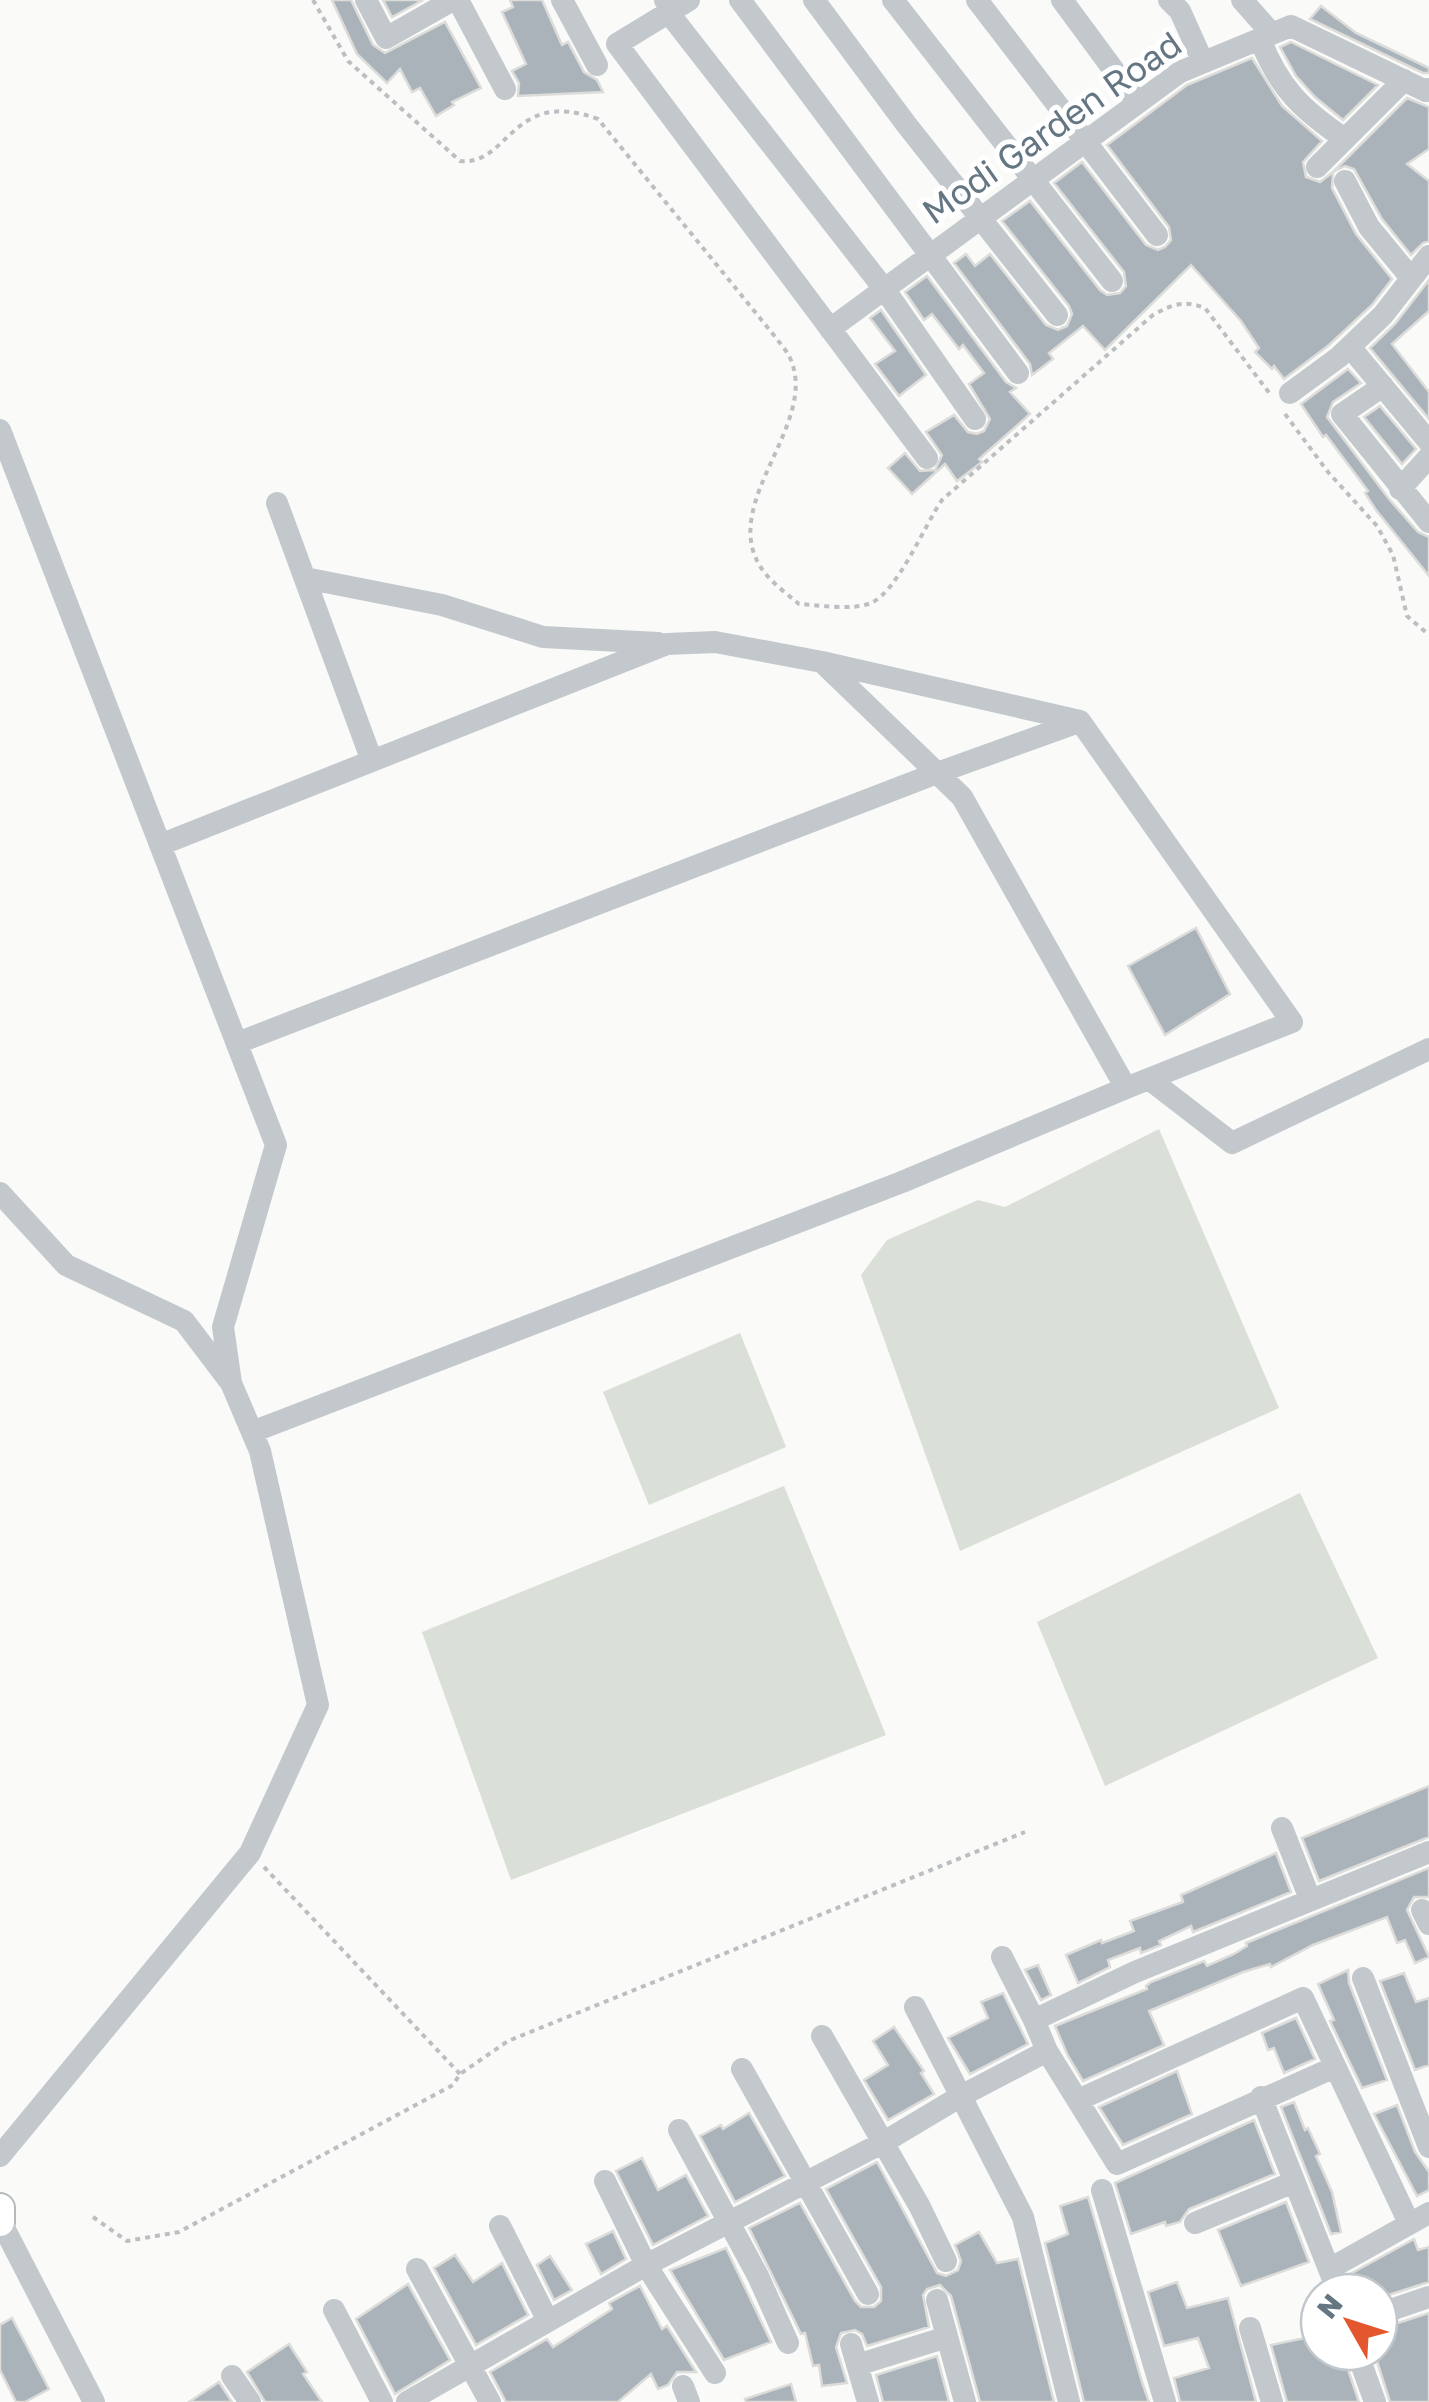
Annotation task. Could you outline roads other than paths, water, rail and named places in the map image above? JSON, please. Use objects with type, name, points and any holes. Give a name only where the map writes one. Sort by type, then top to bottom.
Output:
[{"type":"main road","points":[[0,2208],[0,2222]]},
{"type":"street","points":[[366,0],[386,38],[455,0],[505,89]]},
{"type":"street","points":[[562,0],[597,65]]},
{"type":"street","points":[[740,0],[1018,373]]},
{"type":"street","points":[[814,0],[1057,315]]},
{"type":"street","points":[[894,0],[1112,281]]},
{"type":"street","points":[[977,0],[1157,235]]},
{"type":"street","points":[[1062,0],[1138,103]]},
{"type":"street","points":[[1169,0],[1180,11],[1203,62]]},
{"type":"street","points":[[1242,0],[1266,37],[1282,86],[1345,139]]},
{"type":"street","points":[[674,3],[675,22],[885,290],[976,419]]},
{"type":"street","points":[[674,3],[617,44],[928,458]]},
{"type":"street","name":"Modi Garden Road","points":[[830,329],[1180,72],[1291,26],[1428,92]]},
{"type":"street","points":[[1317,167],[1404,80]]},
{"type":"street","points":[[1345,180],[1369,227],[1411,278]]},
{"type":"street","points":[[1290,393],[1350,346],[1429,256]]},
{"type":"street","points":[[1350,346],[1429,442]]},
{"type":"street","points":[[1383,386],[1342,414],[1429,522]]},
{"type":"street","points":[[0,430],[276,1145],[223,1327],[231,1384]]},
{"type":"street","points":[[1400,489],[1429,458]]},
{"type":"street","points":[[277,504],[372,761]]},
{"type":"street","points":[[252,1432],[902,1182],[1292,1022],[1080,722],[822,662],[715,642],[667,644],[543,637],[442,605],[304,578]]},
{"type":"street","points":[[160,844],[667,644]]},
{"type":"street","points":[[822,662],[962,797],[1126,1088]]},
{"type":"street","points":[[237,1043],[1080,722]]},
{"type":"street","points":[[1149,1079],[1232,1143],[1429,1049]]},
{"type":"street","points":[[0,1193],[66,1265],[184,1321],[231,1384],[260,1451],[318,1705],[250,1853],[0,2156]]},
{"type":"street","points":[[1282,1828],[1310,1899]]},
{"type":"street","points":[[1034,2020],[1135,1972],[1429,1852]]},
{"type":"street","points":[[1002,1957],[1048,2051],[1117,2164],[1335,2067]]},
{"type":"street","points":[[1363,1978],[1429,2146]]},
{"type":"street","points":[[1078,2100],[1303,1998],[1335,2067],[1419,2218],[1331,2268]]},
{"type":"street","points":[[915,2007],[1024,2218],[1069,2402]]},
{"type":"street","points":[[822,2036],[884,2142],[946,2261]]},
{"type":"street","points":[[407,2402],[646,2265],[884,2142],[1048,2051]]},
{"type":"street","points":[[742,2069],[868,2294]]},
{"type":"street","points":[[1261,2097],[1332,2272]]},
{"type":"street","points":[[679,2130],[758,2276],[788,2343]]},
{"type":"street","points":[[605,2181],[646,2265],[715,2372]]},
{"type":"street","points":[[1195,2223],[1294,2182]]},
{"type":"street","points":[[1102,2190],[1165,2402]]},
{"type":"street","points":[[0,2222],[94,2402]]},
{"type":"street","points":[[500,2226],[548,2321]]},
{"type":"street","points":[[417,2269],[490,2402]]},
{"type":"street","points":[[1399,2307],[1429,2297]]},
{"type":"street","points":[[937,2300],[965,2402]]},
{"type":"street","points":[[334,2310],[382,2402]]},
{"type":"street","points":[[1250,2328],[1272,2402]]},
{"type":"street","points":[[868,2402],[854,2354],[947,2336]]},
{"type":"street","points":[[1365,2372],[1375,2402]]},
{"type":"street","points":[[232,2376],[250,2402]]}]
